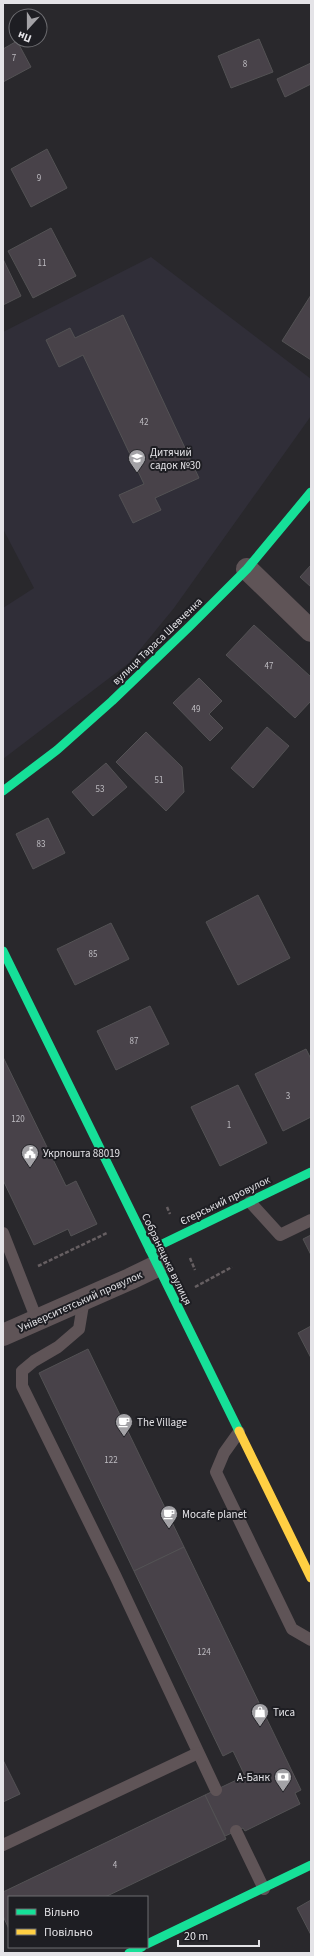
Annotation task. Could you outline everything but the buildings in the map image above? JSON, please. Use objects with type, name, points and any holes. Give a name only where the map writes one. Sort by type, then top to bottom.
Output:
[{"type":"street","name":"вулиця Тараса Шевченка","points":[[3,791],[57,750],[112,701],[190,627],[247,569],[311,492]]},
{"type":"street","points":[[247,569],[311,631]]},
{"type":"street","name":"Собранецька вулиця","points":[[3,951],[311,1578]]},
{"type":"street","name":"Єгерський провулок","points":[[154,1258],[250,1202],[311,1172]]},
{"type":"street","name":"Університетський провулок","points":[[3,1335],[130,1279],[154,1258]]},
{"type":"street","points":[[148,1944],[264,1889],[311,1865]]},
{"type":"street","points":[[129,1953],[140,1948]]},
{"type":"lane","points":[[250,1202],[280,1235],[311,1220]]},
{"type":"lane","points":[[3,1233],[37,1320]]},
{"type":"lane","points":[[84,1299],[79,1329],[58,1347],[34,1361],[22,1372],[22,1386],[115,1575],[216,1790]]},
{"type":"lane","points":[[239,1432],[224,1453],[216,1472],[292,1629],[311,1640]]},
{"type":"lane","points":[[3,1845],[198,1753]]},
{"type":"lane","points":[[236,1831],[264,1889]]},
{"type":"path","points":[[20,1274],[107,1233]]},
{"type":"path","points":[[195,1287],[232,1267]]},
{"type":"shaded area","name":"Дитячий садок №30","points":[[151,257],[311,379],[311,416],[174,608],[129,663],[3,759],[3,608],[34,588],[3,529],[3,332]]},
{"type":"traffic: fast","points":[[3,791],[57,750],[112,701],[189,627],[247,569],[311,492]]},
{"type":"traffic: fast","points":[[3,951],[239,1431]]},
{"type":"traffic: fast","points":[[150,1250],[311,1172]]},
{"type":"traffic: fast","points":[[148,1944],[311,1865]]},
{"type":"traffic: fast","points":[[129,1953],[140,1948]]},
{"type":"traffic: slow","points":[[239,1431],[311,1578]]},
{"type":"place","name":"Дитячий садок №30","points":[[137,473]]},
{"type":"place","name":"Укрпошта 88019","points":[[30,1168]]},
{"type":"place","name":"The Village","points":[[124,1437]]},
{"type":"place","name":"Mocafe planet","points":[[169,1529]]},
{"type":"place","name":"Тиса","points":[[260,1727]]},
{"type":"place","name":"А-Банк","points":[[283,1792]]}]
